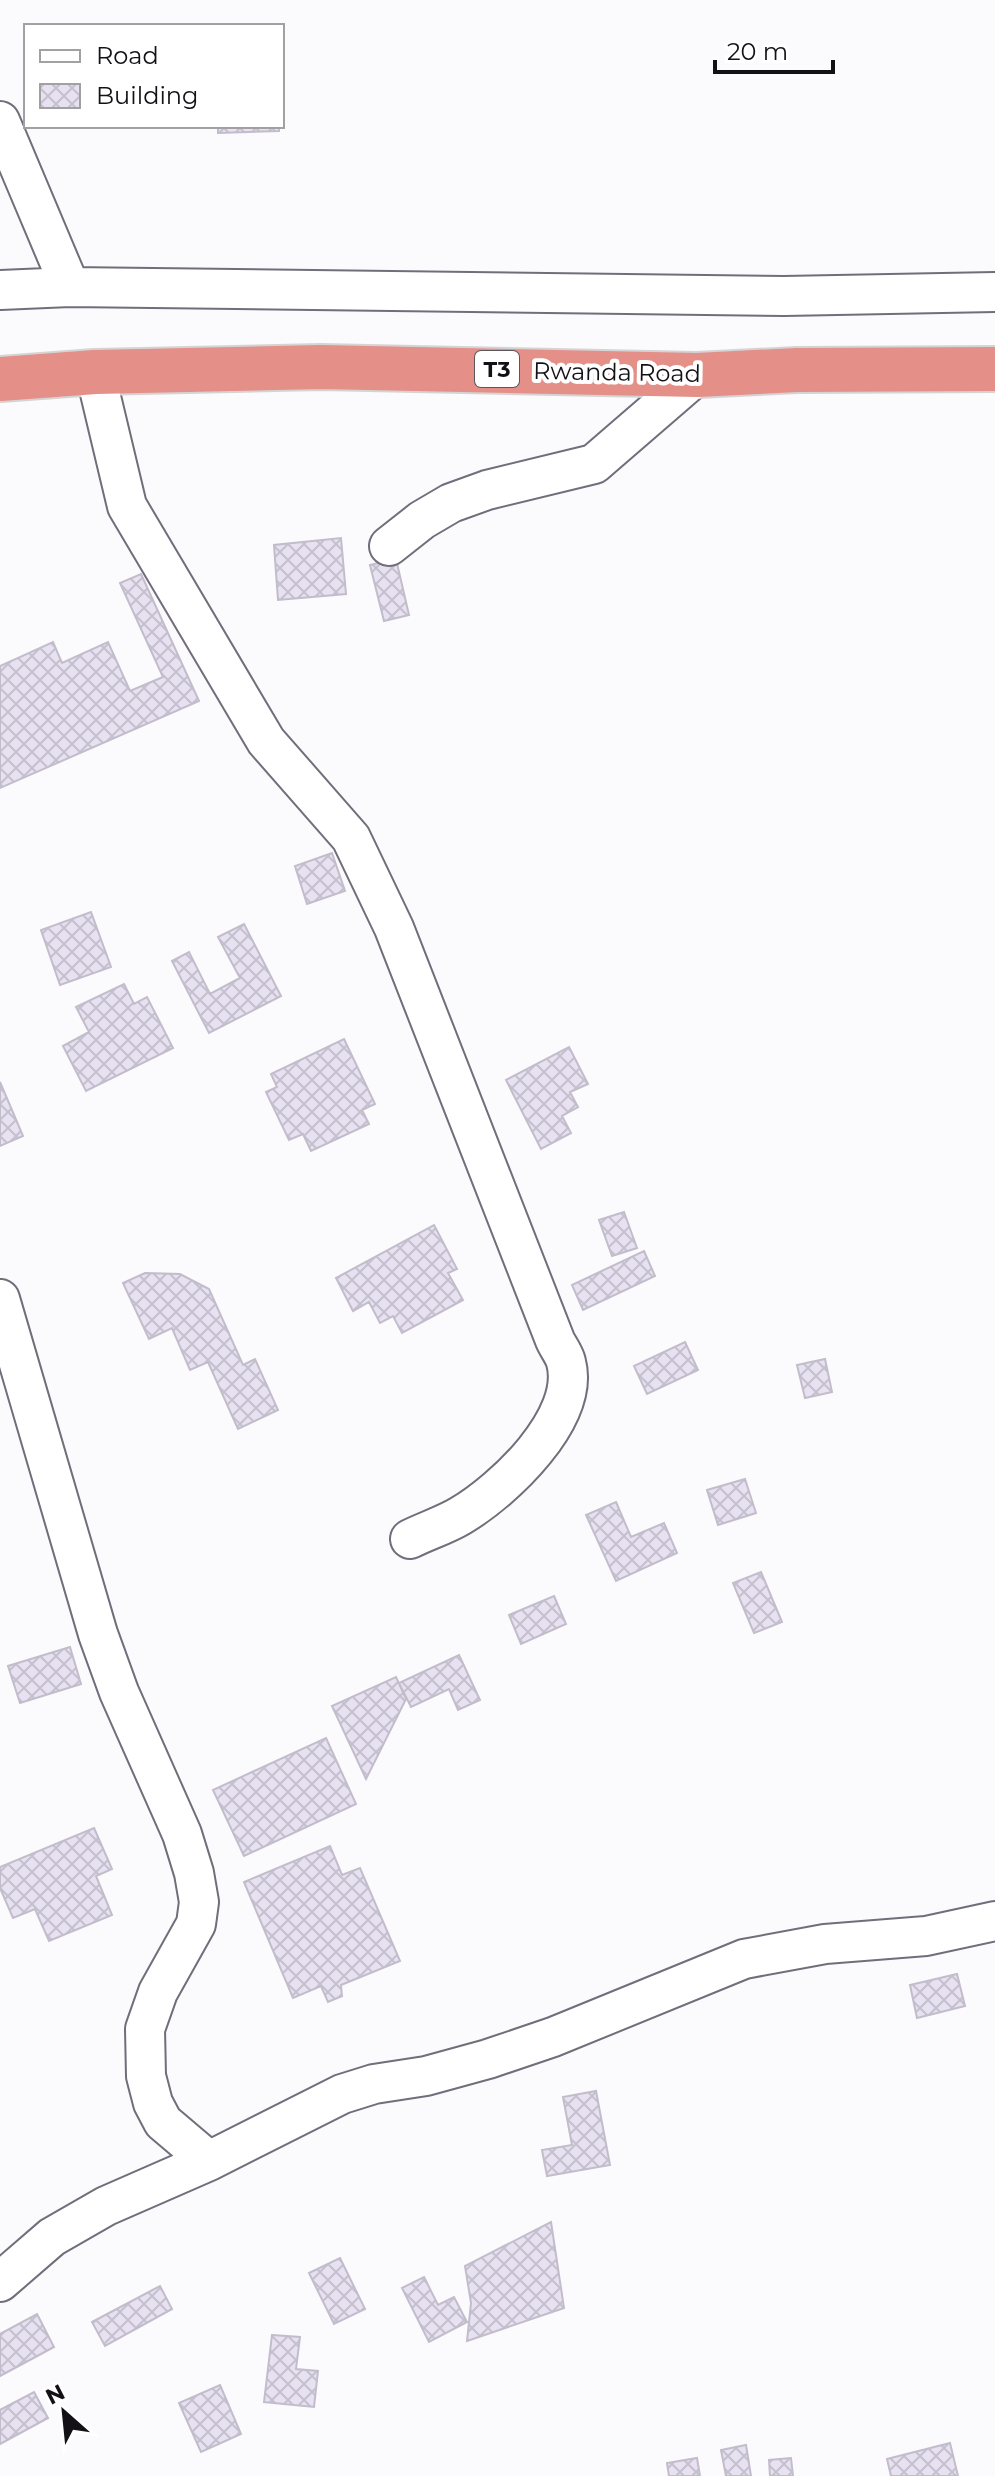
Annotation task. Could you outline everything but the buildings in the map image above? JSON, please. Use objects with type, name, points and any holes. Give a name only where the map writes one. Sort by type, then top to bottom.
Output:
[{"type":"highway","name":"Rwanda Road","points":[[0,379],[95,372],[321,367],[697,375],[797,370],[995,369]]},
{"type":"street","points":[[0,121],[70,287]]},
{"type":"street","points":[[0,290],[70,287],[784,296],[995,292]]},
{"type":"street","points":[[95,372],[127,506],[250,718],[266,741],[351,838],[394,928],[566,1362],[567,1383],[561,1409],[533,1453],[506,1484],[460,1516],[410,1539]]},
{"type":"street","points":[[389,546],[422,520],[451,503],[487,490],[594,464],[697,375]]},
{"type":"street","points":[[0,1299],[98,1634],[119,1692],[182,1834],[194,1873],[199,1902],[196,1924],[158,1992],[145,2029],[146,2076],[153,2103],[163,2122],[209,2161]]},
{"type":"street","points":[[0,2282],[52,2237],[106,2206],[209,2161],[342,2094],[488,2059],[553,2037],[744,1959],[825,1944],[926,1936],[995,1921]]},
{"type":"street","points":[[151,2188],[163,2122]]}]
